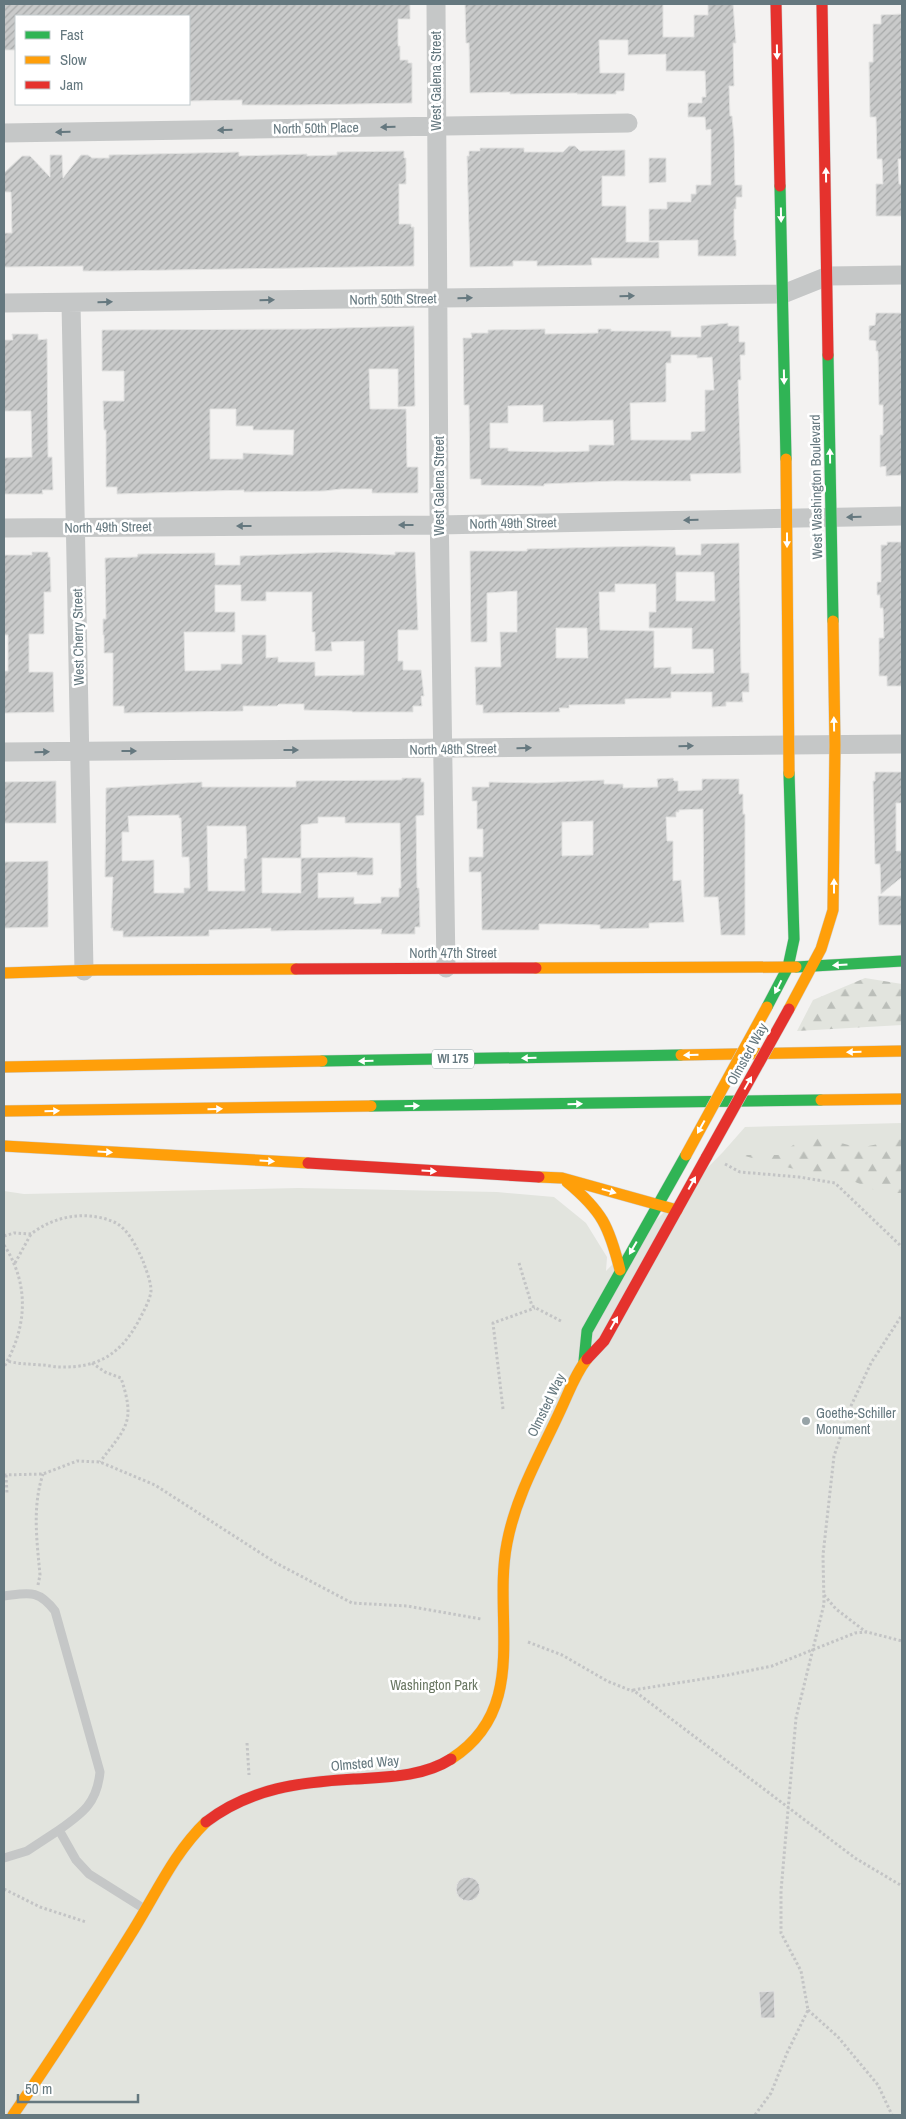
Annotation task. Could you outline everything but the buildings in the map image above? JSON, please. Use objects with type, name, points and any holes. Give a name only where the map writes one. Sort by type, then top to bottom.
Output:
[{"type":"main road","points":[[776,4],[787,518],[788,745],[794,925],[794,945],[788,967]]},
{"type":"main road","name":"West Washington Boulevard","points":[[814,966],[830,928],[834,910],[835,745],[822,4]]},
{"type":"main road","points":[[834,910],[840,932]]},
{"type":"main road","points":[[863,952],[901,961]]},
{"type":"main road","name":"North 47th Street","points":[[4,973],[446,968],[788,967],[901,961]]},
{"type":"main road","name":"Olmsted Way","points":[[13,2115],[59,2048],[146,1910],[175,1860],[206,1821],[224,1809],[249,1797],[274,1789],[302,1783],[411,1774],[429,1770],[443,1765],[456,1757],[469,1747],[483,1730],[492,1714],[502,1680],[504,1563],[507,1538],[514,1511],[527,1478],[584,1361],[604,1341],[814,966]]},
{"type":"main road","name":"Olmsted Way","points":[[584,1361],[587,1331],[686,1155],[788,967]]},
{"type":"main road","name":"WI 175","points":[[4,1067],[902,1051]]},
{"type":"main road","points":[[4,1112],[902,1100]]},
{"type":"main road","points":[[4,1146],[562,1178],[677,1210]]},
{"type":"main road","points":[[562,1178],[587,1198],[602,1214],[611,1232],[620,1270]]},
{"type":"street","name":"West Galena Street","points":[[436,4],[439,525],[446,968]]},
{"type":"street","name":"North 50th Place","points":[[4,133],[628,123]]},
{"type":"street","points":[[783,294],[828,276],[902,275]]},
{"type":"street","name":"North 50th Street","points":[[4,303],[783,294]]},
{"type":"street","name":"West Cherry Street","points":[[71,302],[84,971]]},
{"type":"street","name":"North 49th Street","points":[[4,528],[439,525],[902,516]]},
{"type":"street","name":"North 48th Street","points":[[4,752],[443,750],[902,744]]},
{"type":"lane","points":[[4,1596],[37,1594],[48,1601],[57,1617],[100,1772],[98,1790],[90,1804],[76,1818],[27,1852],[4,1858]]},
{"type":"lane","points":[[59,1830],[76,1860],[89,1874],[146,1910]]},
{"type":"path","points":[[720,1161],[740,1172],[799,1177],[835,1183],[902,1247]]},
{"type":"path","points":[[7,1361],[21,1365],[59,1367],[84,1366],[92,1363],[121,1348],[144,1311],[151,1291],[140,1253],[130,1237],[115,1222],[85,1214],[44,1225],[31,1234],[15,1263]]},
{"type":"path","points":[[4,1236],[14,1233],[31,1234]]},
{"type":"path","points":[[4,1245],[15,1263],[22,1285],[21,1325],[15,1346],[4,1367]]},
{"type":"path","points":[[519,1264],[532,1306],[560,1321]]},
{"type":"path","points":[[504,1409],[493,1323],[535,1308]]},
{"type":"path","points":[[755,2115],[772,2093],[787,2053],[808,2010],[801,1971],[781,1933],[780,1891],[790,1806],[796,1718],[824,1604],[823,1555],[834,1456],[850,1408],[870,1363],[902,1315]]},
{"type":"path","points":[[92,1363],[105,1372],[121,1378],[128,1401],[125,1428],[100,1462]]},
{"type":"path","points":[[6,1494],[5,1475],[43,1474],[77,1461],[100,1462],[155,1485],[276,1563],[352,1603],[407,1606],[481,1619]]},
{"type":"path","points":[[37,1594],[40,1575],[36,1510],[37,1491],[43,1474]]},
{"type":"path","points":[[824,1595],[836,1609],[867,1632]]},
{"type":"path","points":[[528,1642],[562,1655],[607,1681],[632,1691],[772,1666],[855,1633],[867,1632],[902,1641]]},
{"type":"path","points":[[633,1690],[790,1806],[855,1858],[902,1886]]},
{"type":"path","points":[[247,1743],[249,1797]]},
{"type":"path","points":[[4,1889],[40,1907],[86,1922]]},
{"type":"path","points":[[808,2010],[838,2037],[878,2085],[892,2115]]},
{"type":"green space","points":[[865,978],[902,984],[902,1025],[797,1031],[813,1000]]},
{"type":"green space","name":"Washington Park","points":[[902,1123],[902,2115],[4,2115],[4,1191],[24,1194],[298,1188],[497,1192],[554,1197],[586,1223],[607,1257],[606,1271],[723,1152],[745,1127]]},
{"type":"green space","points":[[809,1134],[859,1148],[902,1139],[902,1193],[882,1193],[848,1179],[794,1169],[741,1155],[779,1155]]},
{"type":"traffic: fast","points":[[780,186],[786,459]]},
{"type":"traffic: fast","points":[[828,355],[833,621]]},
{"type":"traffic: fast","points":[[767,1007],[788,967],[794,939],[789,773]]},
{"type":"traffic: fast","points":[[796,967],[902,961]]},
{"type":"traffic: fast","points":[[322,1061],[681,1055]]},
{"type":"traffic: fast","points":[[371,1106],[821,1100]]},
{"type":"traffic: fast","points":[[584,1361],[587,1331],[686,1155]]},
{"type":"traffic: slow","points":[[786,459],[789,773]]},
{"type":"traffic: slow","points":[[789,1009],[821,949],[833,910],[835,745],[833,621]]},
{"type":"traffic: slow","points":[[536,968],[796,967]]},
{"type":"traffic: slow","points":[[4,973],[97,970],[296,969]]},
{"type":"traffic: slow","points":[[686,1155],[767,1007]]},
{"type":"traffic: slow","points":[[681,1055],[902,1051]]},
{"type":"traffic: slow","points":[[4,1067],[322,1061]]},
{"type":"traffic: slow","points":[[821,1100],[902,1099]]},
{"type":"traffic: slow","points":[[4,1111],[371,1106]]},
{"type":"traffic: slow","points":[[4,1146],[308,1163]]},
{"type":"traffic: slow","points":[[539,1177],[562,1178],[677,1210]]},
{"type":"traffic: slow","points":[[567,1182],[579,1192],[602,1220],[608,1230],[620,1270]]},
{"type":"traffic: slow","points":[[451,1759],[476,1738],[491,1714],[500,1688],[503,1660],[504,1572],[511,1525],[530,1475],[576,1377],[587,1359]]},
{"type":"traffic: slow","points":[[13,2115],[105,1976],[175,1860],[206,1822]]},
{"type":"traffic: jam","points":[[776,4],[780,186]]},
{"type":"traffic: jam","points":[[822,4],[828,355]]},
{"type":"traffic: jam","points":[[296,969],[536,968]]},
{"type":"traffic: jam","points":[[707,1156],[789,1009]]},
{"type":"traffic: jam","points":[[587,1359],[604,1341],[707,1156]]},
{"type":"traffic: jam","points":[[308,1163],[539,1177]]},
{"type":"traffic: jam","points":[[206,1822],[240,1801],[277,1789],[315,1782],[379,1778],[416,1773],[451,1759]]},
{"type":"place","name":"Goethe-Schiller Monument","points":[[806,1421]]}]
